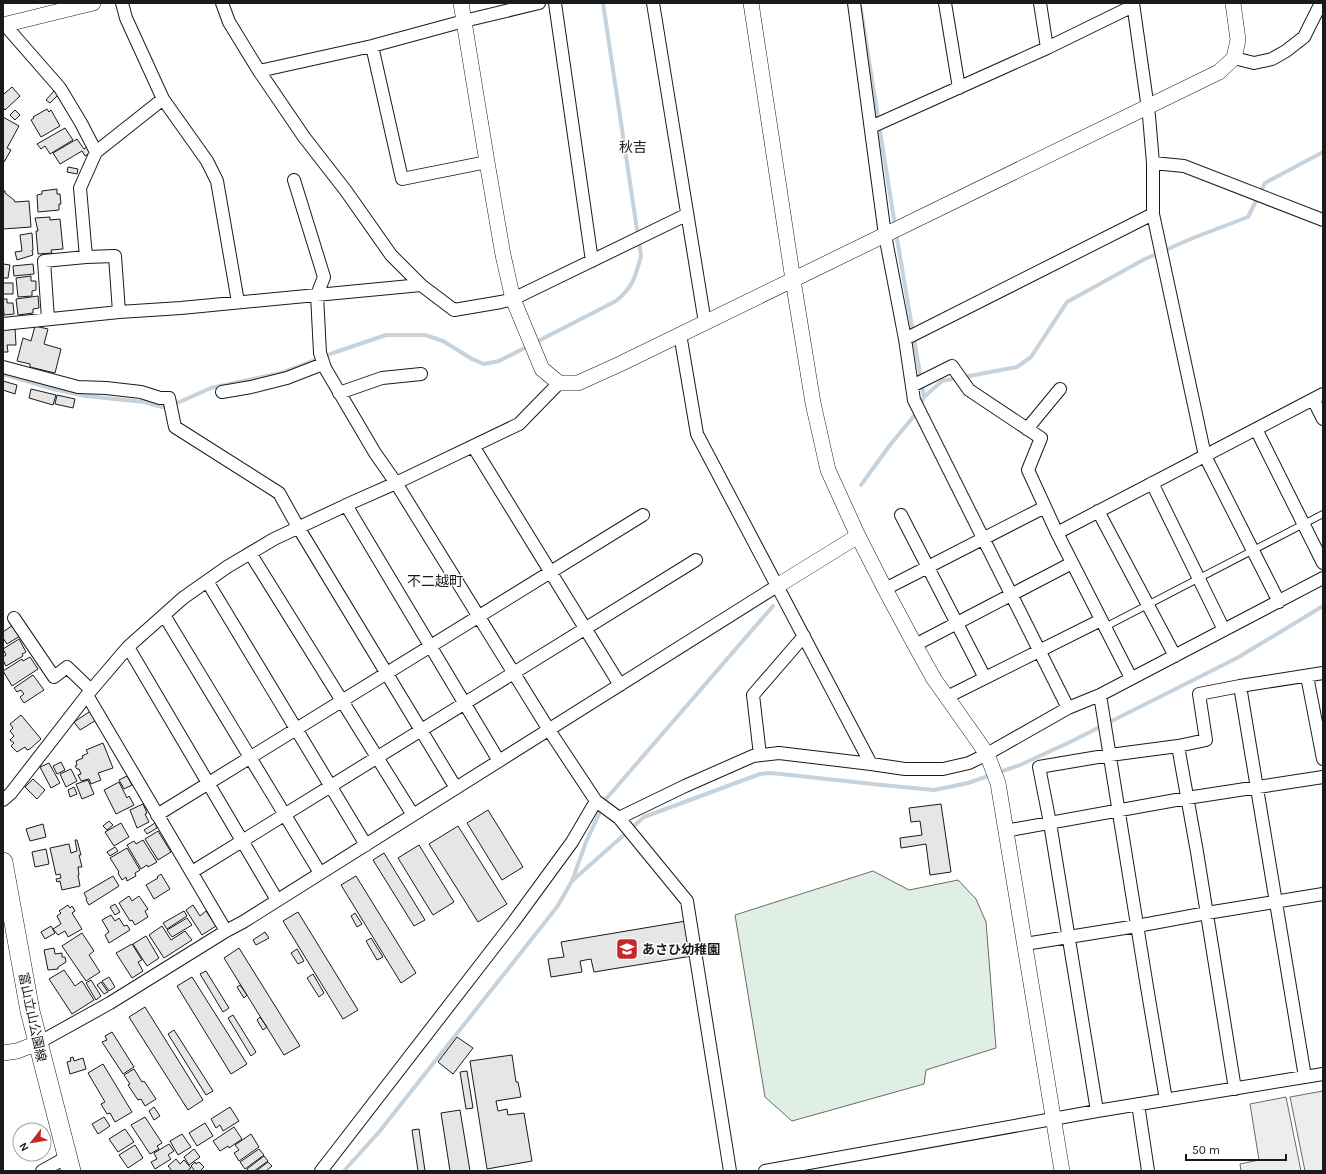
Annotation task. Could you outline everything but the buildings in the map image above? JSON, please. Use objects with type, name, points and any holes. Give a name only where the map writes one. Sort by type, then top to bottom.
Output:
[{"type":"main road","name":"富山立山公園線","points":[[3,862],[30,1011],[69,1164]]},
{"type":"street","points":[[93,3],[4,24],[60,88],[96,152]]},
{"type":"street","points":[[122,3],[126,18],[163,99],[207,161],[217,181],[238,302]]},
{"type":"street","points":[[222,3],[229,22],[259,71],[304,137],[392,254],[421,285],[454,310],[513,299],[686,215]]},
{"type":"street","points":[[461,3],[503,255],[513,299],[542,369],[559,384],[578,384],[1219,72],[1234,58],[1238,40],[1232,3]]},
{"type":"street","points":[[259,71],[372,46],[464,21],[539,3]]},
{"type":"street","points":[[555,3],[592,261]]},
{"type":"street","points":[[653,3],[686,215],[705,323]]},
{"type":"street","points":[[751,3],[813,403],[828,470],[858,536],[915,645],[934,679],[987,754],[998,783],[1062,1171]]},
{"type":"street","points":[[854,3],[885,235],[905,339],[914,400],[1068,708]]},
{"type":"street","points":[[945,3],[959,88]]},
{"type":"street","points":[[1040,3],[1047,48]]},
{"type":"street","points":[[1234,58],[1254,63],[1272,59],[1286,51],[1304,37],[1321,3]]},
{"type":"street","points":[[871,127],[1047,48],[1133,4],[1148,106],[1153,163],[1153,214],[1205,456],[1279,602]]},
{"type":"street","points":[[372,46],[402,179],[487,162]]},
{"type":"street","points":[[86,257],[80,188],[96,152],[163,99]]},
{"type":"street","points":[[1153,163],[1184,166],[1323,220]]},
{"type":"street","points":[[294,180],[324,277],[317,295],[322,359],[339,393],[548,730],[596,801],[619,818],[687,901],[730,1171]]},
{"type":"street","points":[[905,339],[1153,214]]},
{"type":"street","points":[[48,319],[44,261],[115,256],[119,312]]},
{"type":"street","points":[[3,324],[421,285]]},
{"type":"street","points":[[680,334],[697,434],[871,764]]},
{"type":"street","points":[[222,392],[251,387],[287,378],[322,359]]},
{"type":"street","points":[[3,366],[78,387],[106,388],[141,392],[160,398],[169,398],[175,427],[279,493],[298,528],[456,788]]},
{"type":"street","points":[[912,386],[952,366],[969,390],[1041,438],[1028,470],[1056,532],[1131,678]]},
{"type":"street","points":[[339,393],[382,378],[421,374]]},
{"type":"street","points":[[3,800],[128,647],[183,598],[250,553],[274,539],[519,424],[559,384]]},
{"type":"street","points":[[1027,429],[1060,389]]},
{"type":"street","points":[[1056,532],[1318,396],[1323,419]]},
{"type":"street","points":[[1256,429],[1323,563]]},
{"type":"street","points":[[473,446],[620,685]]},
{"type":"street","points":[[1152,483],[1224,630]]},
{"type":"street","points":[[346,505],[499,761]]},
{"type":"street","points":[[885,589],[1045,507]]},
{"type":"street","points":[[1098,511],[1175,656]]},
{"type":"street","points":[[158,815],[643,515]]},
{"type":"street","points":[[901,515],[985,678]]},
{"type":"street","points":[[3,1053],[17,1051],[38,1043],[110,1003],[243,922],[858,536]]},
{"type":"street","points":[[250,553],[413,815]]},
{"type":"street","points":[[192,872],[696,560]]},
{"type":"street","points":[[915,645],[1072,563]]},
{"type":"street","points":[[619,818],[685,786],[753,756],[779,753],[905,769],[943,769],[969,763],[1068,708],[1100,695],[1323,578]]},
{"type":"street","points":[[207,581],[366,845]]},
{"type":"street","points":[[164,615],[320,873]]},
{"type":"street","points":[[14,618],[54,677],[67,667],[89,693],[226,931]]},
{"type":"street","points":[[947,697],[1039,650],[1103,624]]},
{"type":"street","points":[[760,755],[753,695],[804,636]]},
{"type":"street","points":[[128,647],[277,900]]},
{"type":"street","points":[[1097,1111],[1050,823],[1039,768],[1110,755],[1178,746],[1206,740],[1199,694],[1323,673]]},
{"type":"street","points":[[1307,676],[1323,759]]},
{"type":"street","points":[[1240,686],[1305,1077]]},
{"type":"street","points":[[1100,695],[1166,1100]]},
{"type":"street","points":[[1178,746],[1236,1089]]},
{"type":"street","points":[[1005,831],[1187,798],[1323,777]]},
{"type":"street","points":[[321,1171],[516,918],[572,842],[596,801]]},
{"type":"street","points":[[1025,944],[1323,894]]},
{"type":"street","points":[[765,1171],[785,1170],[1097,1111],[1323,1074]]},
{"type":"street","points":[[1138,1104],[1148,1171]]},
{"type":"street","points":[[42,1171],[69,1164]]},
{"type":"lane","points":[[1103,624],[1148,605],[1323,514]]},
{"type":"green space","points":[[873,871],[909,890],[958,880],[976,899],[986,922],[996,1048],[926,1070],[924,1084],[792,1121],[765,1097],[735,915]]},
{"type":"shaded area","points":[[1323,1091],[1323,1171],[1305,1171],[1290,1097]]},
{"type":"shaded area","points":[[1286,1097],[1301,1171],[1241,1171],[1240,1164],[1259,1160],[1250,1104]]},
{"type":"waterway","points":[[3,374],[53,389],[86,396],[144,402],[162,407],[175,404],[211,388],[281,373],[386,335],[425,335],[443,341],[472,359],[484,364],[499,361],[616,301],[627,291],[633,281],[641,256],[603,3]]},
{"type":"waterway","points":[[860,3],[895,226]]},
{"type":"waterway","points":[[924,397],[942,381],[1017,367],[1031,357],[1067,302],[1145,259],[1193,238],[1248,217],[1265,183],[1323,152]]},
{"type":"waterway","points":[[896,233],[924,397],[920,405]]},
{"type":"waterway","points":[[861,485],[917,411]]},
{"type":"waterway","points":[[344,1171],[379,1132],[557,907],[572,881],[586,842],[606,799],[773,606]]},
{"type":"waterway","points":[[572,881],[644,817],[760,774],[771,773],[934,790],[968,783],[1020,765],[1070,742],[1237,658],[1323,606]]},
{"type":"place","name":"あさひ幼稚園","points":[[627,949]]},
{"type":"district","name":"秋吉","points":[[633,147]]},
{"type":"district","name":"不二越町","points":[[435,581]]}]
